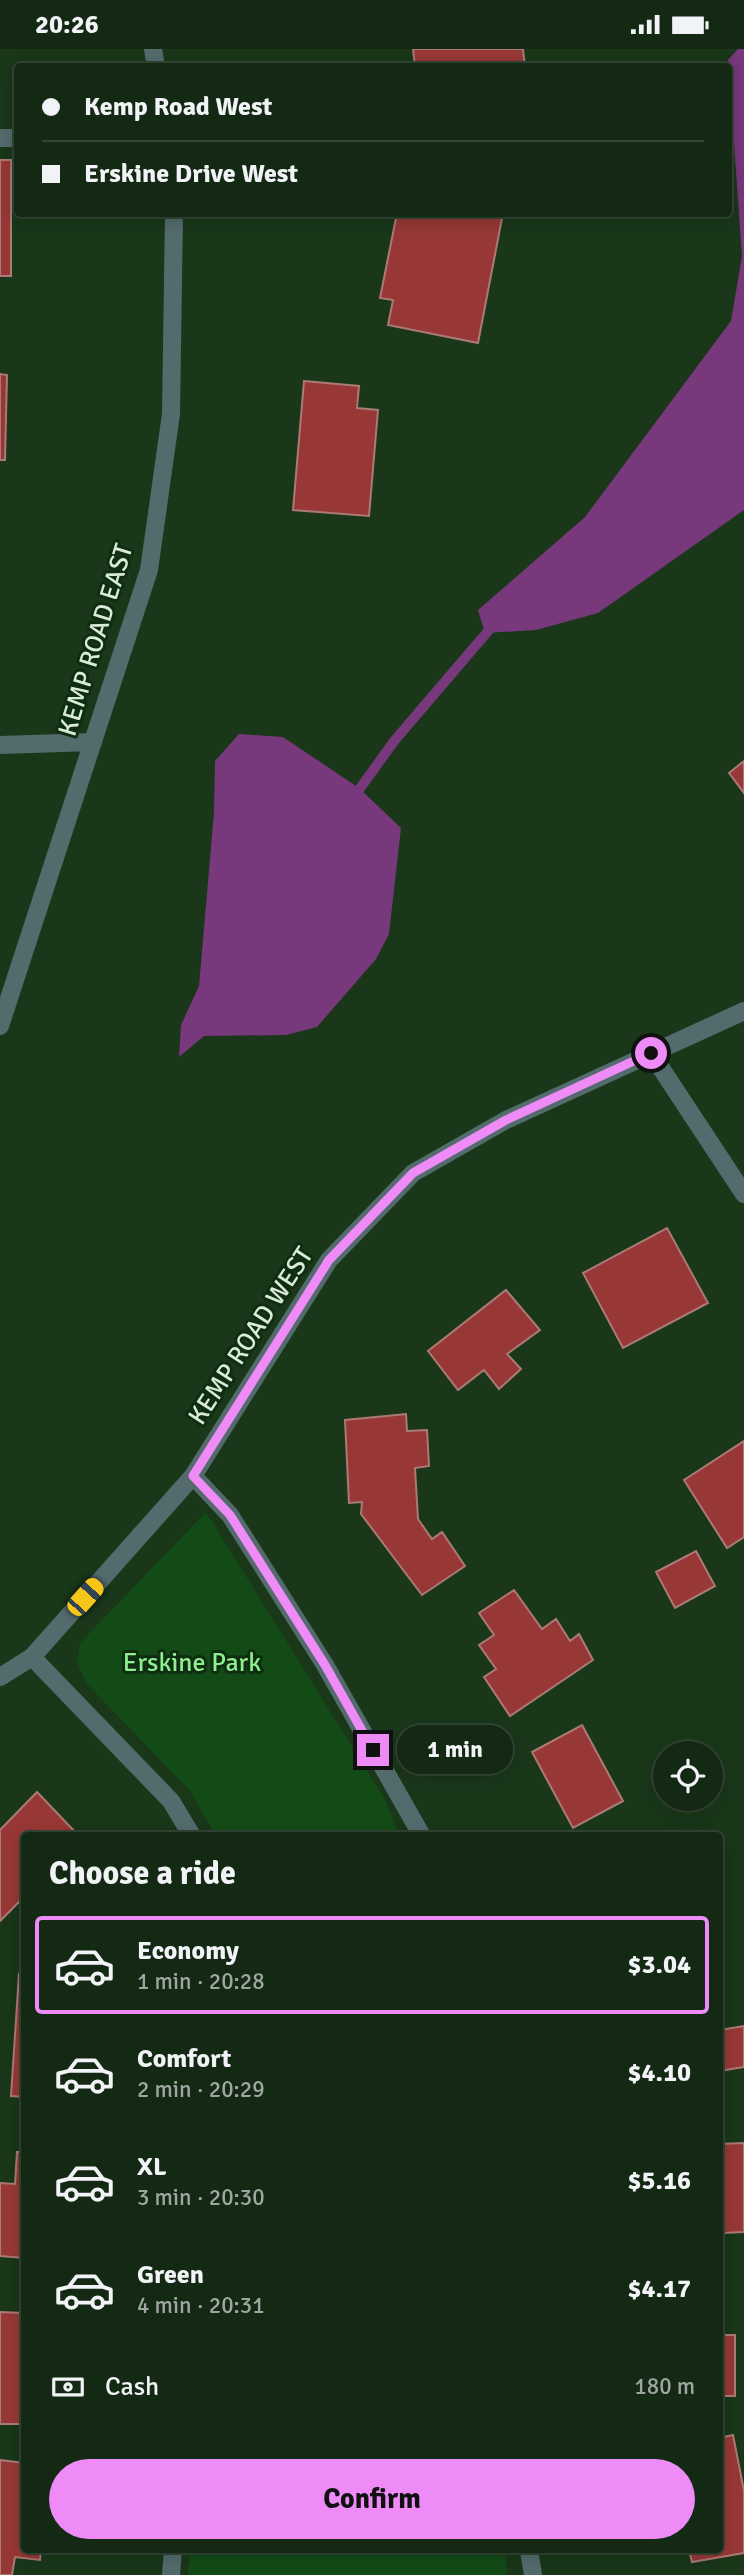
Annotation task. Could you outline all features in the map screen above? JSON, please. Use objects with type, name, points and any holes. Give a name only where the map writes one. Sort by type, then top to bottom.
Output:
[{"type":"street","name":"KEMP ROAD EAST","points":[[0,1026],[149,570],[171,414],[174,217]]},
{"type":"street","points":[[0,745],[93,742]]},
{"type":"street","name":"KEMP ROAD WEST","points":[[0,1677],[32,1657],[193,1476],[329,1260],[413,1173],[506,1120],[744,1011]]},
{"type":"street","points":[[651,1053],[744,1194]]},
{"type":"street","points":[[193,1476],[238,1527],[325,1665],[420,1832]]},
{"type":"street","points":[[32,1657],[171,1801],[190,1832]]},
{"type":"street","points":[[171,2575],[173,2553]]},
{"type":"street","points":[[529,2553],[533,2575]]},
{"type":"green space","name":"Erskine Park","points":[[206,1512],[384,1798],[398,1832],[214,1832],[191,1792],[86,1683],[77,1662],[80,1643]]},
{"type":"green space","points":[[190,2553],[505,2553],[507,2575],[188,2575]]},
{"type":"shaded area","points":[[738,49],[744,49],[744,510],[598,613],[536,630],[485,633],[478,610],[585,517],[731,321],[742,256],[732,116],[732,63],[728,63]]},
{"type":"shaded area","points":[[239,734],[283,737],[359,788],[401,828],[389,934],[376,959],[317,1027],[286,1035],[204,1036],[179,1057],[181,1025],[199,986],[214,812],[215,761]]},
{"type":"building","points":[[413,49],[523,49],[525,63],[415,63]]},
{"type":"building","points":[[0,160],[11,160],[11,276],[0,276]]},
{"type":"building","points":[[396,217],[502,217],[478,343],[388,325],[393,300],[380,298]]},
{"type":"building","points":[[0,374],[7,375],[5,460],[0,460]]},
{"type":"building","points":[[304,381],[359,386],[357,408],[378,410],[369,516],[293,510]]},
{"type":"building","points":[[744,761],[744,793],[729,773]]},
{"type":"building","points":[[667,1228],[708,1303],[623,1348],[583,1273]]},
{"type":"building","points":[[506,1290],[540,1330],[507,1354],[521,1369],[499,1389],[484,1370],[458,1390],[428,1351]]},
{"type":"building","points":[[406,1414],[407,1431],[427,1430],[429,1466],[415,1468],[418,1519],[432,1539],[442,1532],[465,1566],[422,1595],[361,1514],[362,1502],[349,1503],[345,1420]]},
{"type":"building","points":[[744,1441],[744,1537],[727,1548],[684,1480]]},
{"type":"building","points":[[696,1551],[715,1586],[675,1608],[656,1572]]},
{"type":"building","points":[[514,1590],[542,1629],[556,1619],[570,1641],[579,1634],[593,1660],[510,1716],[484,1677],[496,1669],[479,1645],[494,1635],[479,1613]]},
{"type":"building","points":[[582,1725],[623,1801],[573,1828],[532,1752]]},
{"type":"building","points":[[37,1792],[75,1832],[21,1832],[21,1904],[19,1902],[0,1921],[0,1830]]},
{"type":"building","points":[[19,1974],[21,2097],[11,2096]]},
{"type":"building","points":[[744,2026],[744,2067],[723,2070],[723,2029]]},
{"type":"building","points":[[744,2143],[744,2232],[723,2233],[723,2144]]},
{"type":"building","points":[[17,2152],[21,2152],[21,2258],[0,2256],[0,2183],[15,2184]]},
{"type":"building","points":[[0,2312],[21,2313],[21,2424],[0,2424]]},
{"type":"building","points":[[723,2335],[735,2335],[735,2396],[723,2396]]},
{"type":"building","points":[[733,2435],[744,2491],[744,2553],[692,2562],[690,2553],[723,2553],[723,2437]]},
{"type":"building","points":[[0,2460],[21,2463],[21,2553],[41,2553],[40,2560],[15,2557],[12,2575],[0,2575]]},
{"type":"waterway","points":[[353,798],[395,740],[495,623]]},
{"type":"route","points":[[373,1750],[325,1665],[230,1515],[193,1476],[329,1260],[413,1173],[506,1120],[651,1053]]}]
